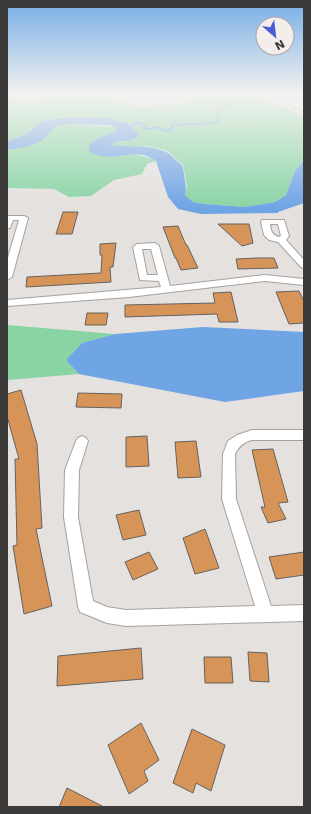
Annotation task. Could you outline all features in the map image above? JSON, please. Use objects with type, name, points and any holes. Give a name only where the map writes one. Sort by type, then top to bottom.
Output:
[{"type":"street","points":[[7,226],[10,218],[24,218],[11,250],[7,277]]},
{"type":"street","points":[[281,240],[304,265]]},
{"type":"street","points":[[163,278],[166,289]]},
{"type":"street","points":[[7,303],[129,294],[265,278],[304,282]]},
{"type":"street","points":[[266,615],[229,499],[229,454],[233,445],[241,438],[252,435],[304,435]]},
{"type":"street","points":[[82,441],[72,470],[71,517],[86,606],[107,615],[126,618],[304,613]]},
{"type":"green space","points":[[7,132],[29,132],[27,134],[7,141]]},
{"type":"green space","points":[[49,132],[114,132],[97,139],[89,145],[102,156],[136,155],[156,161],[147,164],[142,174],[114,180],[91,196],[69,197],[54,189],[7,188],[7,150],[21,148],[45,136]]},
{"type":"green space","points":[[137,132],[304,132],[304,160],[295,171],[286,195],[275,202],[244,207],[204,204],[193,202],[185,195],[187,187],[183,165],[170,153],[165,150],[148,146],[129,148],[111,145],[111,143],[122,142],[140,135]]},
{"type":"green space","points":[[7,325],[115,334],[82,343],[66,360],[79,374],[7,380]]},
{"type":"water","points":[[29,132],[50,132],[42,141],[26,147],[7,150],[7,141]]},
{"type":"water","points":[[114,132],[137,132],[140,135],[131,140],[111,145],[153,148],[167,153],[182,165],[186,185],[185,195],[193,202],[204,204],[244,207],[275,202],[286,195],[295,171],[304,160],[304,203],[278,213],[201,214],[178,209],[168,197],[156,161],[144,155],[137,154],[107,157],[94,154],[88,150],[90,147],[89,145],[97,139]]},
{"type":"water","points":[[203,327],[304,332],[304,391],[225,402],[79,374],[66,360],[82,343],[115,334]]},
{"type":"building","points":[[63,212],[78,212],[72,234],[56,234]]},
{"type":"building","points":[[218,224],[249,224],[253,243],[242,246]]},
{"type":"building","points":[[178,226],[198,268],[181,270],[175,258],[163,227]]},
{"type":"building","points":[[116,243],[113,267],[110,267],[111,282],[26,287],[27,277],[101,273],[102,255],[100,255],[100,244]]},
{"type":"building","points":[[274,258],[278,268],[238,269],[236,259]]},
{"type":"building","points":[[299,291],[304,301],[304,323],[289,324],[276,292]]},
{"type":"building","points":[[231,292],[238,322],[219,322],[217,314],[125,317],[125,305],[215,303],[213,293]]},
{"type":"building","points":[[87,313],[108,313],[106,325],[85,325]]},
{"type":"building","points":[[21,390],[37,444],[42,528],[36,529],[52,606],[24,614],[13,546],[17,545],[15,459],[19,459],[7,416],[7,394]]},
{"type":"building","points":[[78,393],[122,394],[121,408],[76,407]]},
{"type":"building","points":[[147,436],[149,466],[126,467],[126,437]]},
{"type":"building","points":[[196,441],[201,477],[178,478],[175,442]]},
{"type":"building","points":[[273,449],[288,502],[278,503],[286,519],[268,523],[261,507],[265,507],[252,450]]},
{"type":"building","points":[[139,510],[146,535],[123,540],[116,515]]},
{"type":"building","points":[[205,529],[219,568],[195,574],[183,538]]},
{"type":"building","points":[[149,552],[158,569],[133,580],[125,562]]},
{"type":"building","points":[[304,552],[304,575],[276,579],[269,557]]},
{"type":"building","points":[[141,648],[143,679],[57,686],[58,656]]},
{"type":"building","points":[[248,652],[267,653],[269,682],[250,681]]},
{"type":"building","points":[[204,657],[231,657],[233,683],[205,683]]},
{"type":"building","points":[[141,723],[159,760],[144,771],[148,781],[129,794],[108,745]]},
{"type":"building","points":[[192,729],[225,745],[211,791],[196,783],[193,793],[173,783]]},
{"type":"building","points":[[67,788],[104,807],[59,807]]}]
